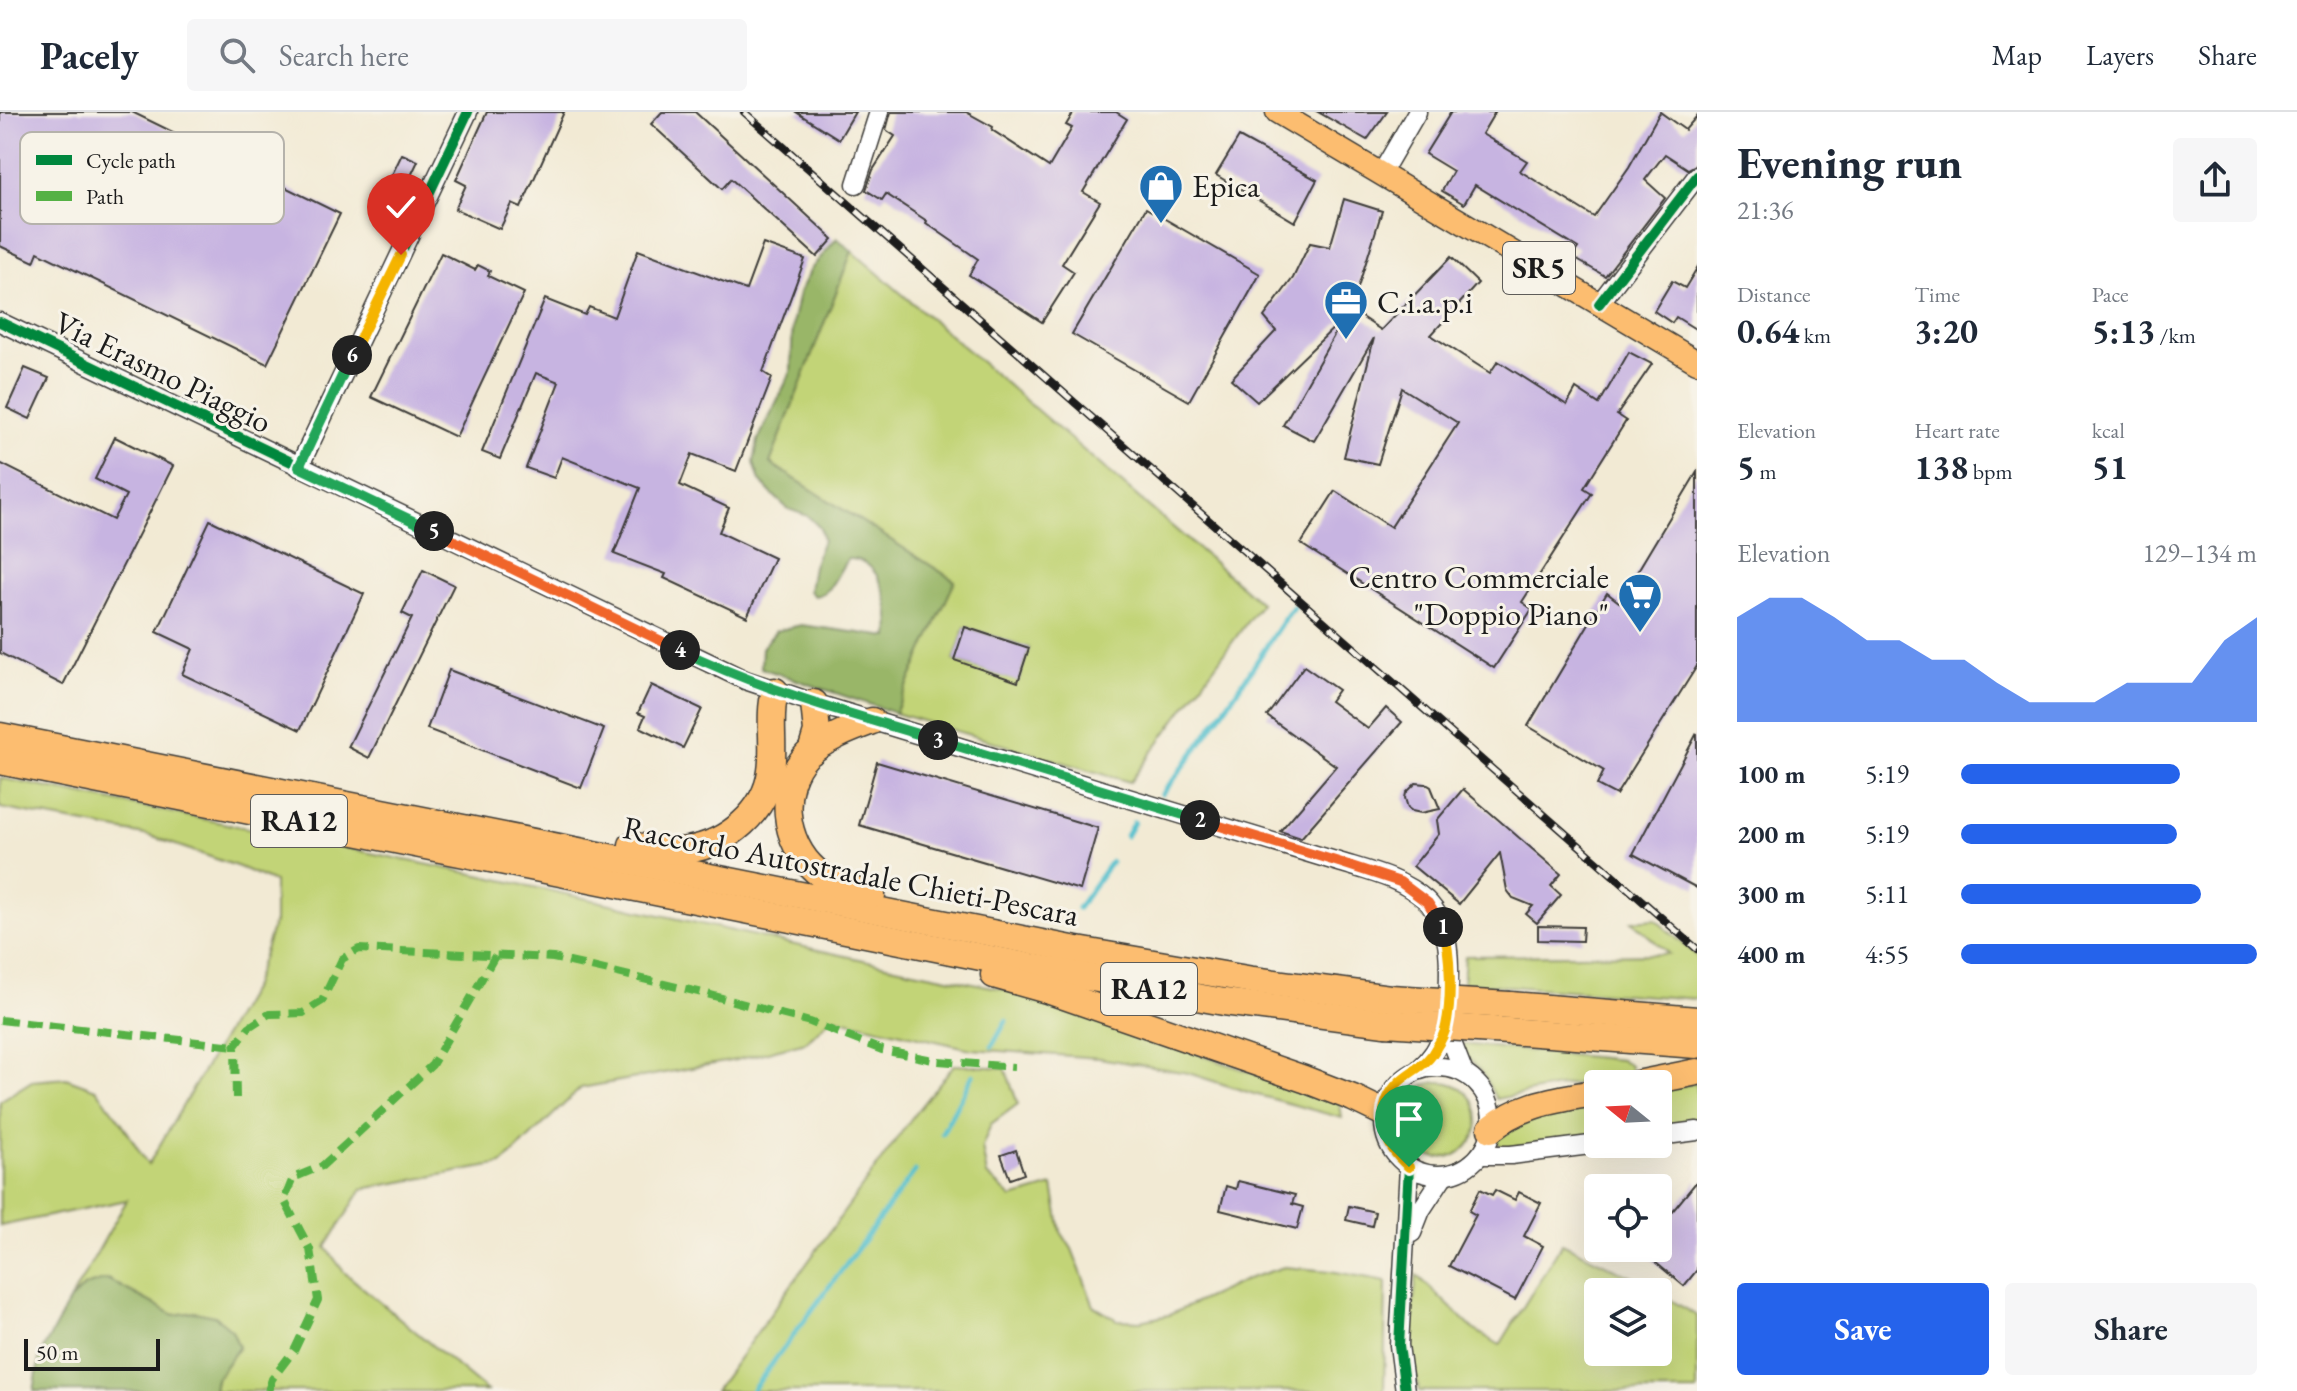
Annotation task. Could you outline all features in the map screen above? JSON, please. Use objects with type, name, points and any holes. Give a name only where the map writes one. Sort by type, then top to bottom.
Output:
[{"type":"highway","points":[[537,843],[560,831],[647,849],[677,851],[707,845],[728,835],[757,807],[769,783],[775,691]]},
{"type":"highway","points":[[811,752],[817,732],[814,703]]},
{"type":"highway","points":[[872,721],[844,732],[811,752],[798,768],[791,782],[788,806],[792,836],[807,862],[825,878],[858,892],[947,909],[971,929]]},
{"type":"highway","name":"Raccordo Autostradale Chieti-Pescara","points":[[0,736],[1388,1010]]},
{"type":"highway","name":"Raccordo Autostradale Chieti-Pescara","points":[[0,761],[914,944],[1224,1002],[1509,1018],[1697,1020]]},
{"type":"highway","points":[[914,944],[937,962],[1047,990],[1304,1079],[1384,1113]]},
{"type":"highway","name":"Raccordo Autostradale Chieti-Pescara","points":[[1509,1018],[1697,1045]]},
{"type":"highway","points":[[1672,1077],[1697,1072]]},
{"type":"highway","points":[[1491,1129],[1507,1115],[1528,1107],[1584,1095]]},
{"type":"main road","name":"SR5","points":[[1277,112],[1697,362]]},
{"type":"street","points":[[299,467],[468,112]]},
{"type":"street","points":[[856,184],[879,112]]},
{"type":"street","points":[[1381,174],[1417,112]]},
{"type":"street","points":[[1599,304],[1697,176]]},
{"type":"street","name":"Via Erasmo Piaggio","points":[[0,322],[720,669],[775,691],[1400,882],[1428,903],[1443,927],[1448,945],[1446,1027],[1434,1052],[1418,1070]]},
{"type":"street","name":"Via Erasmo Piaggio","points":[[1446,1027],[1464,1073]]},
{"type":"street","points":[[1441,1066],[1464,1073],[1481,1087],[1487,1097],[1492,1118],[1487,1143],[1480,1155],[1464,1169],[1444,1175],[1420,1173],[1400,1160],[1387,1140],[1384,1113],[1392,1091],[1418,1070],[1441,1066]]},
{"type":"street","points":[[1672,1134],[1697,1131]]},
{"type":"street","points":[[1480,1155],[1511,1155],[1584,1146]]},
{"type":"street","points":[[1405,1391],[1399,1345],[1409,1167]]},
{"type":"street","points":[[1405,1251],[1421,1210],[1444,1175]]},
{"type":"green space","points":[[837,238],[852,251],[770,463],[955,581],[895,713],[761,668],[762,648],[776,631],[801,625],[889,637],[889,614],[883,588],[870,567],[860,561],[848,559],[826,591],[814,596],[809,591],[813,566],[823,540],[820,528],[808,516],[788,509],[771,493],[760,481],[754,463],[758,440],[791,372],[793,320],[799,293],[811,269]]},
{"type":"green space","points":[[852,251],[1261,603],[1130,782],[895,713],[954,581],[770,463]],"holes":[[[965,627],[1029,648],[1018,681],[954,660]]]},
{"type":"green space","points":[[0,778],[479,875],[1022,993],[1340,1103],[1342,1118],[1188,1073],[1099,1058],[971,1049],[832,1017],[806,1042],[736,1060],[581,1088],[502,1164],[362,1189],[326,1247],[344,1272],[487,1391],[214,1391],[216,1379],[239,1347],[195,1312],[174,1315],[130,1292],[85,1286],[70,1300],[127,1200],[0,1226],[0,1101],[32,1081],[66,1078],[96,1089],[148,1165],[253,986],[274,922],[274,882],[150,836],[0,808]]},
{"type":"green space","points":[[1655,919],[1697,956],[1697,999],[1463,983],[1465,956],[1669,954],[1632,921]]},
{"type":"green space","points":[[1461,1044],[1621,1060],[1630,1065],[1630,1070],[1584,1070],[1584,1082],[1496,1099],[1484,1076],[1466,1056]]},
{"type":"green space","points":[[954,1065],[1005,1068],[1018,1104],[991,1124],[982,1147],[987,1175],[1012,1198],[1053,1186],[1061,1232],[1072,1249],[1094,1306],[1117,1320],[1141,1321],[1169,1315],[1250,1278],[1284,1267],[1386,1281],[1384,1391],[715,1391],[916,1112]]},
{"type":"green space","points":[[1433,1082],[1447,1082],[1461,1088],[1472,1099],[1478,1120],[1475,1135],[1467,1147],[1447,1158],[1433,1158],[1419,1152],[1408,1141],[1402,1127],[1402,1113],[1408,1099],[1419,1088]]},
{"type":"green space","points":[[1697,1083],[1697,1128],[1672,1131],[1672,1087]]},
{"type":"green space","points":[[1584,1106],[1584,1141],[1503,1148],[1496,1141],[1512,1121]]},
{"type":"green space","points":[[1562,1243],[1584,1254],[1584,1262],[1601,1262],[1634,1278],[1584,1278],[1584,1366],[1672,1366],[1672,1301],[1697,1316],[1697,1391],[1419,1391],[1412,1354],[1412,1314],[1417,1275],[1473,1329],[1500,1345]]},
{"type":"green space","points":[[107,1279],[174,1315],[195,1312],[215,1316],[232,1330],[239,1347],[216,1379],[214,1391],[34,1391],[40,1355],[70,1300],[85,1286]]},
{"type":"building","points":[[0,112],[132,112],[173,132],[20,132],[20,224],[284,224],[284,187],[340,214],[267,364],[38,252],[34,262],[0,246]]},
{"type":"building","points":[[487,112],[564,112],[521,208],[512,204],[500,229],[455,209],[466,185],[456,180]]},
{"type":"building","points":[[662,112],[695,112],[833,239],[817,257],[731,179],[722,189],[651,124]]},
{"type":"building","points":[[796,112],[855,112],[839,139]]},
{"type":"building","points":[[891,112],[966,112],[993,127],[992,130],[1049,167],[1072,128],[1066,125],[1074,112],[1116,112],[1127,119],[1083,192],[1100,202],[1062,264],[1074,272],[1042,322],[969,275],[978,259],[886,194],[882,200],[866,190],[873,170],[895,136],[886,130]]},
{"type":"building","points":[[1318,112],[1387,112],[1367,140]]},
{"type":"building","points":[[1451,112],[1495,112],[1482,134],[1527,161],[1520,171],[1594,217],[1629,167],[1660,112],[1685,130],[1697,116],[1697,164],[1688,169],[1665,154],[1645,180],[1665,198],[1605,276],[1572,257],[1578,248],[1475,185],[1464,204],[1442,191],[1453,171],[1425,154]]},
{"type":"building","points":[[1239,137],[1317,180],[1295,222],[1216,175]]},
{"type":"building","points":[[402,154],[418,161],[388,224],[372,216]]},
{"type":"building","points":[[1344,199],[1382,211],[1351,310],[1381,330],[1451,257],[1478,283],[1431,335],[1490,373],[1498,361],[1567,405],[1576,389],[1599,404],[1629,352],[1652,364],[1617,415],[1626,421],[1584,488],[1592,493],[1522,602],[1532,609],[1494,668],[1301,544],[1335,491],[1391,527],[1458,423],[1402,388],[1378,464],[1344,457],[1374,338],[1314,441],[1283,425],[1344,318],[1257,402],[1231,379],[1276,331],[1264,317],[1293,278],[1310,243],[1330,247]]},
{"type":"building","points":[[1146,208],[1260,274],[1189,401],[1072,334]]},
{"type":"building","points":[[763,244],[805,259],[763,372],[772,378],[736,471],[692,454],[680,485],[729,508],[719,532],[774,558],[747,617],[664,578],[666,574],[614,554],[640,488],[562,457],[554,478],[526,468],[559,382],[536,373],[500,459],[482,452],[545,299],[585,315],[589,307],[614,317],[638,250],[746,290]]},
{"type":"building","points":[[441,253],[475,270],[478,265],[490,271],[488,276],[524,293],[456,437],[371,397]]},
{"type":"building","points":[[1697,268],[1697,330],[1676,317],[1672,323],[1654,311],[1672,281],[1685,288]]},
{"type":"building","points":[[25,368],[49,378],[30,419],[7,408]]},
{"type":"building","points":[[115,437],[173,466],[63,685],[0,653],[0,463],[113,520],[126,495],[95,479]]},
{"type":"building","name":"Centro Commerciale \"Doppio Piano\"","points":[[1697,472],[1697,666],[1616,795],[1597,785],[1604,771],[1528,726],[1607,593],[1619,602]]},
{"type":"building","points":[[210,520],[364,594],[300,730],[182,674],[193,649],[157,632]]},
{"type":"building","points":[[423,570],[454,585],[369,758],[348,747],[412,618],[402,613]]},
{"type":"building","points":[[965,627],[1029,648],[1018,682],[954,660]]},
{"type":"building","points":[[1304,666],[1338,690],[1330,701],[1368,729],[1386,708],[1402,722],[1301,838],[1280,831],[1336,766],[1267,716]]},
{"type":"building","points":[[449,670],[604,729],[581,788],[427,729]]},
{"type":"building","points":[[651,685],[702,709],[683,748],[640,727],[645,716],[638,713]]},
{"type":"building","points":[[1697,733],[1697,888],[1633,854]]},
{"type":"building","points":[[877,762],[1098,828],[1080,890],[859,825]]},
{"type":"building","points":[[1416,783],[1431,787],[1440,809],[1421,813],[1408,808],[1406,793]]},
{"type":"building","points":[[1463,789],[1561,874],[1551,886],[1561,895],[1537,923],[1526,914],[1533,906],[1513,898],[1507,890],[1500,853],[1459,904],[1413,866],[1439,834],[1437,820]]},
{"type":"building","points":[[1538,926],[1583,927],[1582,941],[1538,940]]},
{"type":"building","points":[[1016,1150],[1024,1174],[1010,1179],[1001,1155]]},
{"type":"building","points":[[1238,1181],[1295,1195],[1292,1204],[1303,1207],[1297,1229],[1220,1210],[1226,1186],[1236,1189]]},
{"type":"building","points":[[1697,1181],[1697,1270],[1684,1286],[1655,1262],[1672,1262],[1672,1212]]},
{"type":"building","points":[[1480,1189],[1492,1195],[1495,1190],[1515,1200],[1519,1192],[1541,1203],[1524,1236],[1543,1246],[1515,1300],[1449,1266],[1476,1215],[1469,1211]]},
{"type":"building","points":[[1349,1206],[1375,1212],[1372,1226],[1346,1220]]},
{"type":"waterway","points":[[1162,794],[1205,738],[1293,607]]},
{"type":"waterway","points":[[1126,836],[1134,822]]},
{"type":"waterway","points":[[1078,908],[1111,862]]},
{"type":"waterway","points":[[992,1046],[1006,1021]]},
{"type":"waterway","points":[[942,1133],[973,1075]]},
{"type":"waterway","points":[[752,1391],[915,1171]]},
{"type":"railway","points":[[744,112],[1697,949]]},
{"type":"marked path","points":[[236,1098],[235,1046],[249,1027],[269,1014],[303,1013],[322,1001],[342,959],[359,949],[553,958],[810,1022],[882,1050],[938,1061],[1014,1067]]},
{"type":"marked path","points":[[268,1391],[272,1379],[295,1349],[318,1300],[310,1249],[284,1200],[293,1178],[322,1166],[432,1065],[495,956]]},
{"type":"marked path","points":[[0,1020],[235,1046]]},
{"type":"cycle path","points":[[299,467],[468,112]]},
{"type":"cycle path","points":[[1599,304],[1697,176]]},
{"type":"cycle path","points":[[0,322],[745,680],[1364,870],[1407,887],[1426,900],[1441,921],[1449,960],[1445,1029],[1434,1051],[1418,1070]]},
{"type":"cycle path","points":[[1405,1391],[1399,1345],[1409,1167]]},
{"type":"place","name":"Epica","points":[[1161,225]]},
{"type":"place","name":"C.i.a.p.i","points":[[1346,341]]},
{"type":"place","name":"Centro Commerciale \"Doppio Piano\"","points":[[1640,634]]},
{"type":"route","points":[[401,255],[299,467],[757,684],[1400,882],[1428,903],[1437,915],[1448,945],[1449,961],[1446,1027],[1425,1064],[1399,1082],[1392,1091],[1384,1113],[1384,1127],[1392,1151],[1409,1167]]}]
